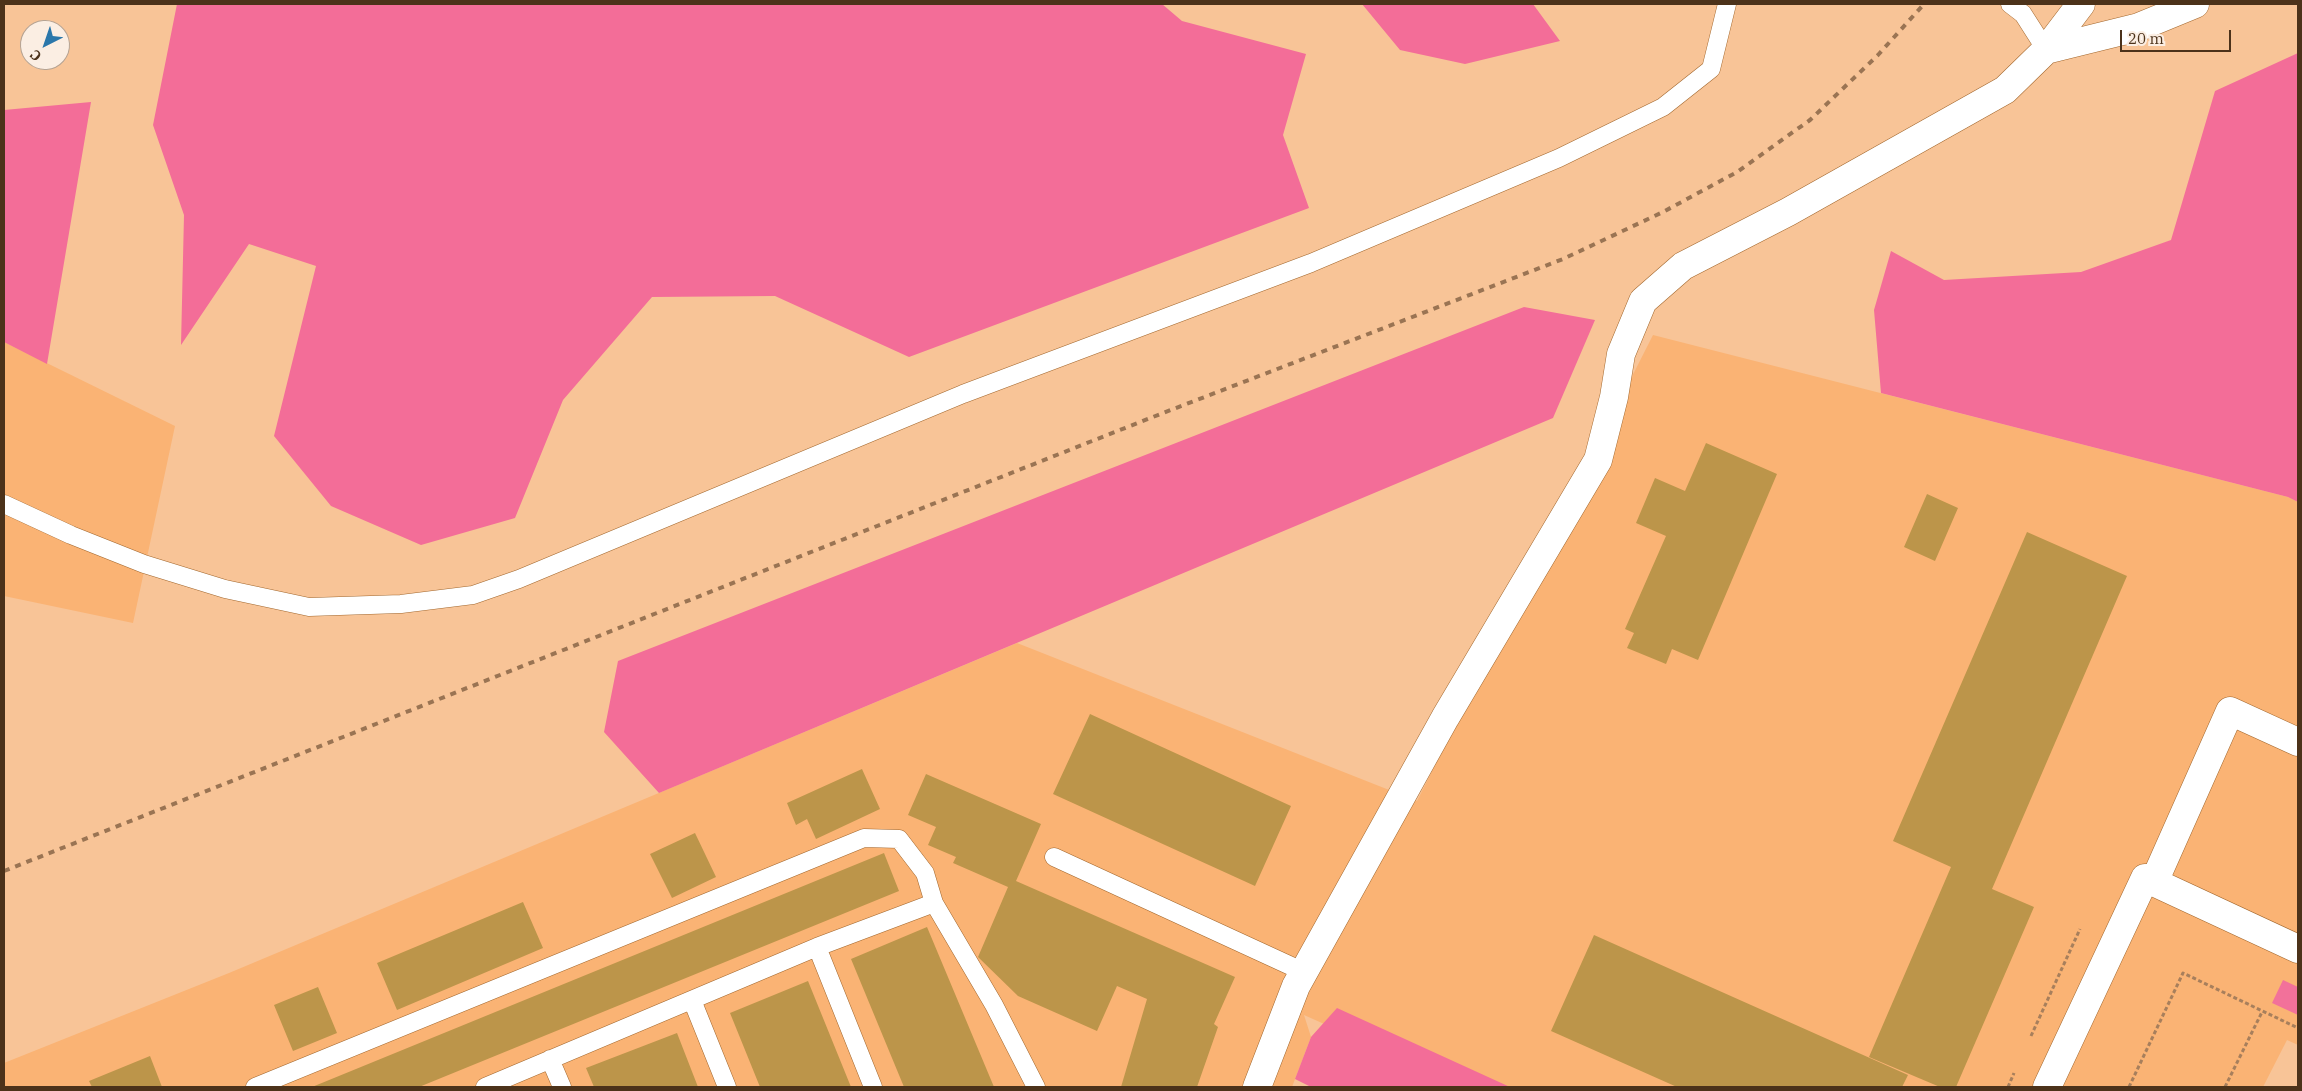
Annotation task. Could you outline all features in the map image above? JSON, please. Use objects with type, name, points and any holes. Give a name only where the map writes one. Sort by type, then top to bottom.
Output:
[{"type":"street","points":[[1256,1087],[1296,986],[1445,718],[1598,460],[1614,397],[1621,354],[1643,301],[1683,266],[1788,212],[2005,90],[2046,50],[2081,4]]},
{"type":"street","points":[[2046,50],[2139,27],[2196,4]]},
{"type":"street","points":[[2154,882],[2230,710],[2298,742]]},
{"type":"street","points":[[2047,1087],[2145,878],[2298,949]]},
{"type":"lane","points":[[4,504],[71,536],[144,564],[225,590],[309,607],[401,604],[473,595],[519,578],[963,394],[1311,262],[1559,158],[1663,107],[1712,69],[1727,4]]},
{"type":"lane","points":[[2010,4],[2022,14],[2046,50]]},
{"type":"lane","points":[[255,1087],[864,838],[899,839],[925,873],[934,903],[994,1005],[1036,1087]]},
{"type":"lane","points":[[1054,857],[1304,972]]},
{"type":"lane","points":[[484,1087],[817,947],[934,903]]},
{"type":"lane","points":[[817,947],[873,1087]]},
{"type":"lane","points":[[692,1000],[727,1087]]},
{"type":"lane","points":[[550,1060],[562,1087]]},
{"type":"path","points":[[2028,1043],[2080,929]]},
{"type":"path","points":[[2129,1087],[2183,973],[2298,1028]]},
{"type":"path","points":[[2225,1087],[2262,1012]]},
{"type":"path","points":[[2008,1087],[2016,1070]]},
{"type":"shaded area","points":[[177,4],[1162,4],[1182,21],[1306,54],[1283,135],[1309,208],[909,357],[775,296],[652,297],[563,400],[515,518],[421,545],[331,506],[274,436],[316,266],[249,244],[181,345],[184,215],[153,125]]},
{"type":"shaded area","points":[[1362,4],[1533,4],[1560,41],[1465,64],[1400,50]]},
{"type":"shaded area","points":[[2298,53],[2298,502],[2288,497],[1881,393],[1874,310],[1891,251],[1944,280],[2081,272],[2171,240],[2215,91]]},
{"type":"shaded area","points":[[91,102],[47,364],[4,342],[4,110]]},
{"type":"shaded area","points":[[1524,307],[1595,320],[1553,418],[659,793],[604,732],[618,661]]},
{"type":"shaded area","points":[[1653,335],[2288,497],[2298,502],[2298,1045],[2287,1040],[2263,1087],[1466,1087],[1304,1015],[1311,1037],[1292,1087],[4,1087],[4,1063],[229,973],[1017,643],[1417,801]]},
{"type":"shaded area","points":[[4,342],[175,426],[133,623],[4,596]]},
{"type":"shaded area","points":[[2283,980],[2298,987],[2298,1015],[2272,1003]]},
{"type":"shaded area","points":[[1337,1008],[1510,1087],[1311,1087],[1295,1079],[1311,1037]]},
{"type":"building","points":[[1706,443],[1777,474],[1698,660],[1672,649],[1666,664],[1627,648],[1634,633],[1625,629],[1666,536],[1636,523],[1655,478],[1685,491]]},
{"type":"building","points":[[1927,494],[1958,508],[1935,561],[1904,547]]},
{"type":"building","points":[[2027,532],[2127,576],[1992,889],[2034,907],[1956,1087],[1940,1087],[1869,1057],[1951,867],[1893,841]]},
{"type":"building","points":[[1090,714],[1291,806],[1255,886],[1053,794]]},
{"type":"building","points":[[862,769],[880,809],[816,839],[807,819],[796,825],[787,803]]},
{"type":"building","points":[[926,774],[1041,824],[1016,881],[1235,977],[1214,1024],[1218,1027],[1197,1087],[1121,1087],[1147,999],[1117,986],[1097,1031],[1018,996],[978,957],[1008,887],[953,863],[956,857],[928,845],[936,827],[908,815]]},
{"type":"building","points":[[695,833],[716,877],[672,898],[650,854]]},
{"type":"building","points":[[884,853],[899,891],[419,1087],[312,1087]]},
{"type":"building","points":[[523,902],[543,948],[397,1010],[377,963]]},
{"type":"building","points":[[927,927],[994,1087],[904,1087],[851,959]]},
{"type":"building","points":[[1594,935],[1908,1075],[1902,1087],[1677,1087],[1551,1031]]},
{"type":"building","points":[[808,981],[851,1087],[760,1087],[730,1013]]},
{"type":"building","points":[[318,987],[337,1033],[293,1051],[274,1005]]},
{"type":"building","points":[[677,1033],[698,1087],[594,1087],[586,1068]]},
{"type":"building","points":[[150,1056],[162,1087],[92,1087],[89,1081]]},
{"type":"railway","points":[[4,871],[1163,413],[1563,259],[1663,212],[1737,172],[1810,120],[1878,55],[1924,4]]}]
